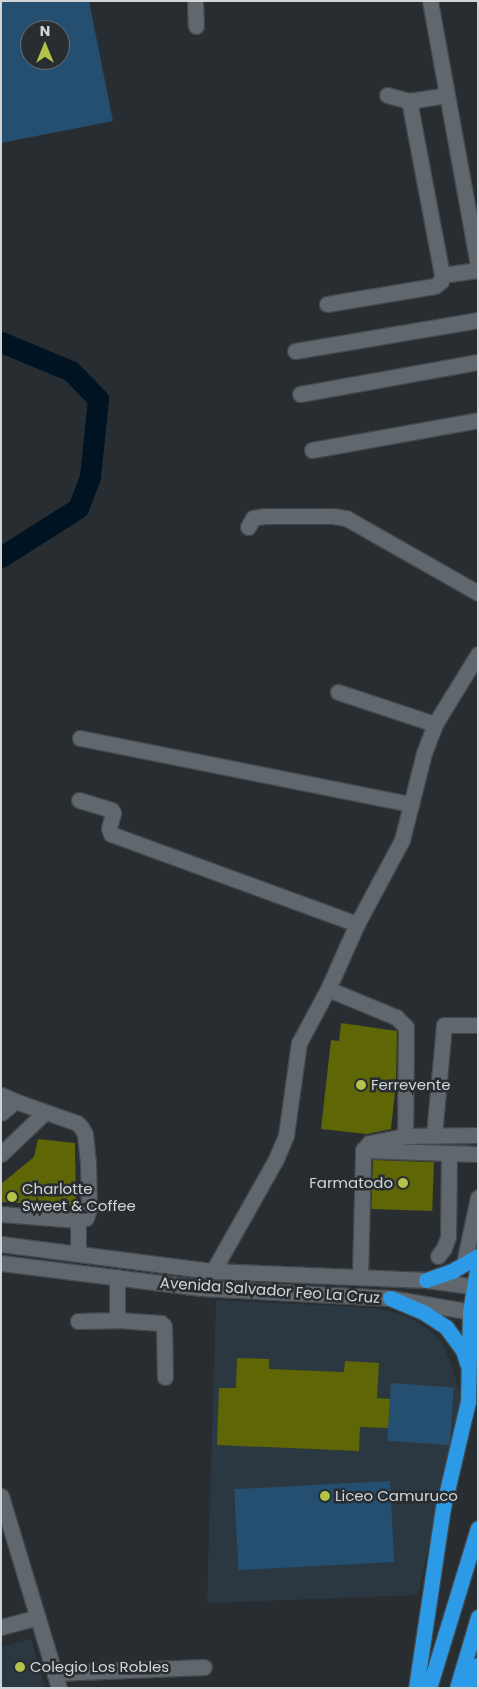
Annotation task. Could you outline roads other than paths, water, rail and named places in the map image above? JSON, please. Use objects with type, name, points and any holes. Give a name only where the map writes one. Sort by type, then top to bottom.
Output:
[{"type":"highway","points":[[426,1280],[471,1263],[478,1256]]},
{"type":"highway","points":[[416,1688],[443,1508],[468,1401],[476,1287],[471,1263]]},
{"type":"highway","points":[[390,1298],[423,1312],[446,1327],[463,1350],[469,1372]]},
{"type":"highway","points":[[429,1688],[478,1528]]},
{"type":"highway","points":[[457,1688],[478,1617]]},
{"type":"highway","points":[[468,1688],[478,1665]]},
{"type":"street","points":[[194,1],[196,26]]},
{"type":"street","points":[[430,1],[478,265]]},
{"type":"street","points":[[387,96],[408,101],[447,95]]},
{"type":"street","points":[[328,304],[435,286],[440,281],[442,275],[408,101]]},
{"type":"street","points":[[442,275],[478,270]]},
{"type":"street","points":[[295,351],[478,320]]},
{"type":"street","points":[[300,394],[478,362]]},
{"type":"street","points":[[312,450],[478,420]]},
{"type":"street","points":[[248,527],[252,518],[264,516],[333,516],[346,518],[478,593]]},
{"type":"street","points":[[213,1271],[276,1159],[286,1135],[300,1043],[328,989],[357,924],[402,840],[424,753],[435,724],[478,654]]},
{"type":"street","points":[[338,692],[435,724]]},
{"type":"street","points":[[80,738],[410,804]]},
{"type":"street","points":[[79,800],[111,810],[113,813],[110,828],[111,834],[357,924]]},
{"type":"street","points":[[328,989],[396,1017],[406,1027],[405,1136]]},
{"type":"street","points":[[434,1135],[444,1025],[478,1025]]},
{"type":"street","points":[[1,1096],[44,1113],[77,1123],[85,1134],[89,1209],[86,1218],[78,1220],[1,1214]]},
{"type":"street","points":[[1,1113],[16,1102]]},
{"type":"street","points":[[1,1154],[44,1113]]},
{"type":"street","points":[[360,1277],[363,1150],[369,1143],[376,1140],[477,1130]]},
{"type":"street","points":[[363,1150],[478,1154]]},
{"type":"street","points":[[438,1256],[444,1248],[448,1237],[448,1153]]},
{"type":"street","points":[[471,1263],[478,1197]]},
{"type":"street","points":[[78,1220],[78,1254]]},
{"type":"street","name":"Avenida Salvador Feo La Cruz","points":[[1,1244],[213,1271],[426,1280],[476,1287]]},
{"type":"street","name":"Avenida Salvador Feo La Cruz","points":[[1,1262],[201,1288],[390,1298],[474,1312]]},
{"type":"street","points":[[117,1278],[117,1320]]},
{"type":"street","points":[[78,1321],[117,1320],[161,1323],[164,1326],[165,1377]]},
{"type":"street","points":[[1,1496],[57,1681],[204,1667]]},
{"type":"street","points":[[1,1627],[38,1617]]},
{"type":"waterway","points":[[1,342],[71,371],[98,399],[90,477],[78,508],[1,557]]},
{"type":"place","name":"Ferrevente","points":[[361,1085]]},
{"type":"place","name":"Farmatodo","points":[[403,1183]]},
{"type":"place","name":"Charlotte Sweet & Coffee","points":[[12,1197]]},
{"type":"place","name":"Liceo Camuruco","points":[[325,1496]]},
{"type":"place","name":"Colegio Los Robles","points":[[20,1667]]}]
